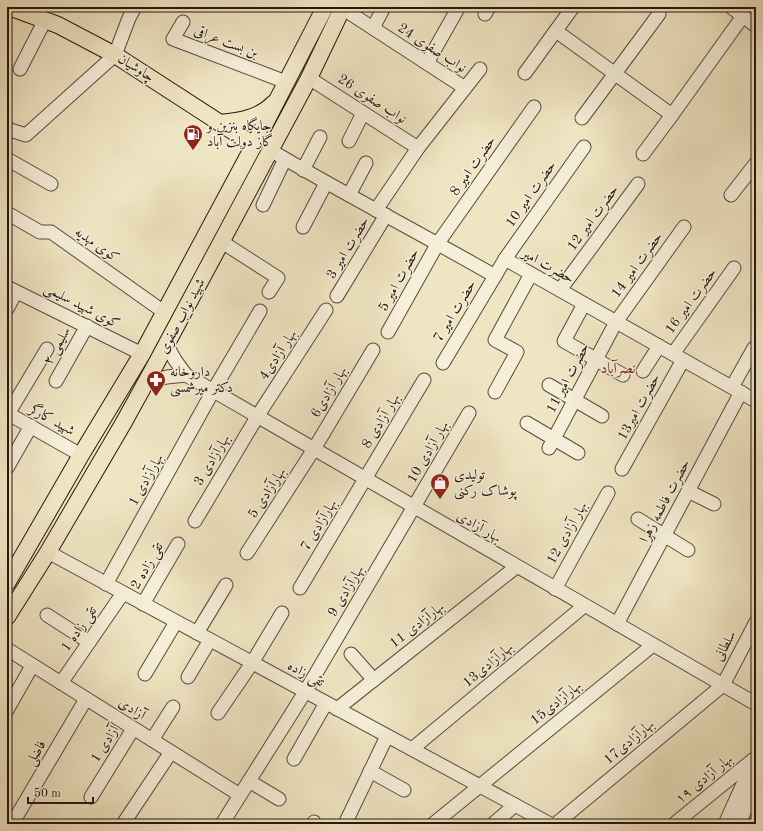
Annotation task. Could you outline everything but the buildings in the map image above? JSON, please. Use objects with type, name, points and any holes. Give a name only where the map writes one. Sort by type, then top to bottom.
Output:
[{"type":"main road","name":"شهید نواب صفوی","points":[[10,574],[142,354],[254,145],[325,7]]},
{"type":"main road","name":"چاوشیان","points":[[8,8],[58,25],[115,55],[254,145]]},
{"type":"main road","name":"شهید نواب صفوی","points":[[7,617],[48,552],[146,382],[309,78],[343,8]]},
{"type":"main road","points":[[220,123],[242,120],[254,116],[267,110],[277,100]]},
{"type":"street","points":[[7,129],[26,135],[115,55],[128,18],[135,7]]},
{"type":"street","points":[[373,28],[384,7]]},
{"type":"street","points":[[525,73],[573,7]]},
{"type":"street","points":[[731,7],[756,26]]},
{"type":"street","name":"نواب صفوی 24","points":[[343,8],[465,88]]},
{"type":"street","points":[[427,63],[457,10]]},
{"type":"street","points":[[582,118],[659,14]]},
{"type":"street","points":[[643,154],[743,16]]},
{"type":"street","points":[[20,69],[45,20]]},
{"type":"street","name":"بن بست عراقی","points":[[182,22],[174,39],[286,82]]},
{"type":"street","points":[[556,31],[672,115]]},
{"type":"street","name":"حضرت امیر 3","points":[[337,296],[381,213],[418,148],[480,69]]},
{"type":"street","name":"نواب صفوی 26","points":[[309,78],[418,148]]},
{"type":"street","name":"حضرت امیر 8","points":[[438,243],[534,107]]},
{"type":"street","points":[[349,141],[363,113]]},
{"type":"street","points":[[304,170],[320,137]]},
{"type":"street","name":"حضرت امیر 10","points":[[505,259],[584,147]]},
{"type":"street","points":[[270,150],[326,183],[438,243],[495,276]]},
{"type":"street","points":[[7,159],[51,184]]},
{"type":"street","points":[[263,205],[285,159]]},
{"type":"street","points":[[349,195],[366,163]]},
{"type":"street","points":[[731,195],[756,163]]},
{"type":"street","points":[[303,227],[326,183]]},
{"type":"street","name":"حضرت امیر 12","points":[[560,290],[638,184]]},
{"type":"street","name":"کوی مهدیه","points":[[7,213],[40,232],[51,232],[164,312]]},
{"type":"street","name":"حضرت امیر 14","points":[[616,322],[684,227]]},
{"type":"street","points":[[222,242],[278,278],[269,292]]},
{"type":"street","name":"حضرت امیر 5","points":[[388,332],[438,243]]},
{"type":"street","name":"حضرت امیر","points":[[495,276],[505,259],[756,401]]},
{"type":"street","name":"حضرت امیر 16","points":[[678,357],[734,268]]},
{"type":"street","points":[[495,392],[517,352],[495,340],[531,274]]},
{"type":"street","name":"حضرت امیر 7","points":[[443,363],[495,276]]},
{"type":"street","points":[[7,309],[12,289]]},
{"type":"street","name":"کوی شهید سلیمی","points":[[12,289],[142,354]]},
{"type":"street","points":[[584,304],[564,341],[622,375]]},
{"type":"street","name":"بهار آزادی4","points":[[257,417],[326,310]]},
{"type":"street","name":"بهارآزادی 1","points":[[106,584],[213,391],[260,311]]},
{"type":"street","name":"حضرت امیر 11","points":[[552,444],[616,322]]},
{"type":"street","name":"سلیمی ۲","points":[[56,381],[87,326]]},
{"type":"street","name":"بهار آزادی","points":[[166,344],[186,375],[554,589],[756,704]]},
{"type":"street","points":[[643,371],[658,346]]},
{"type":"street","name":"حضرت فاطمه زهرا","points":[[617,624],[688,491],[737,390],[754,348]]},
{"type":"street","points":[[7,414],[47,349]]},
{"type":"street","name":"بهار آزادی6","points":[[314,449],[373,350]]},
{"type":"street","name":"حضرت امیر13","points":[[622,469],[678,357]]},
{"type":"street","points":[[146,382],[167,377],[186,375]]},
{"type":"street","name":"بهار آزادی 8","points":[[365,479],[424,380]]},
{"type":"street","points":[[549,385],[602,416]]},
{"type":"street","name":"بهار آزادی 10","points":[[414,508],[469,413]]},
{"type":"street","name":"شهید کارگر","points":[[7,414],[81,455]]},
{"type":"street","name":"بهارآزادی 3","points":[[195,521],[257,417]]},
{"type":"street","points":[[528,423],[552,444],[578,453]]},
{"type":"street","points":[[7,468],[31,426]]},
{"type":"street","name":"بهارآزادی 5","points":[[247,553],[314,449]]},
{"type":"street","name":"بهارآزادی 7","points":[[300,588],[365,479]]},
{"type":"street","points":[[688,491],[714,504]]},
{"type":"street","name":"بهار آزادی 12","points":[[554,589],[608,493]]},
{"type":"street","name":"بهارآزادی 9","points":[[228,822],[240,795],[305,692],[414,508]]},
{"type":"street","points":[[638,519],[688,550]]},
{"type":"street","name":"تقی زاده 2","points":[[143,604],[178,544]]},
{"type":"street","name":"تقی زاده","points":[[48,552],[550,824]]},
{"type":"street","name":"بهارآزادی 11","points":[[337,709],[516,567]]},
{"type":"street","points":[[197,633],[226,585]]},
{"type":"street","name":"تقی زاده 1","points":[[61,683],[123,593]]},
{"type":"street","name":"بهارآزادی13","points":[[412,749],[584,606]]},
{"type":"street","points":[[218,713],[252,663],[282,614]]},
{"type":"street","points":[[47,615],[89,642]]},
{"type":"street","points":[[145,674],[176,622]]},
{"type":"street","name":"سلطانی","points":[[723,685],[756,622]]},
{"type":"street","points":[[188,677],[210,640]]},
{"type":"street","name":"بهارآزادی15","points":[[433,824],[653,645]]},
{"type":"street","name":"آزادی","points":[[7,649],[240,795]]},
{"type":"street","points":[[351,654],[374,680]]},
{"type":"street","points":[[7,710],[32,666]]},
{"type":"street","name":"بهارآزادی17","points":[[556,824],[723,685]]},
{"type":"street","name":"فاضلی","points":[[12,824],[86,699]]},
{"type":"street","points":[[294,759],[326,703]]},
{"type":"street","points":[[152,740],[173,707]]},
{"type":"street","name":"آزادی 1","points":[[91,797],[133,729]]},
{"type":"street","points":[[345,824],[387,736]]},
{"type":"street","points":[[123,824],[171,752]]},
{"type":"street","points":[[725,824],[755,757]]},
{"type":"street","name":"بهار آزادی ۱۹","points":[[674,824],[755,757]]},
{"type":"street","points":[[370,771],[404,790]]},
{"type":"street","points":[[249,781],[279,799]]},
{"type":"street","points":[[739,824],[755,788]]},
{"type":"street","points":[[493,824],[515,805]]},
{"type":"place","name":"جایگاه بنزین و گاز دولت آباد","points":[[193,151]]},
{"type":"place","name":"داروخانه دکتر میرشمسی","points":[[156,397]]},
{"type":"place","name":"تولیدی پوشاک رکنی","points":[[440,500]]},
{"type":"district","name":"نصرآباد","points":[[618,369]]}]
